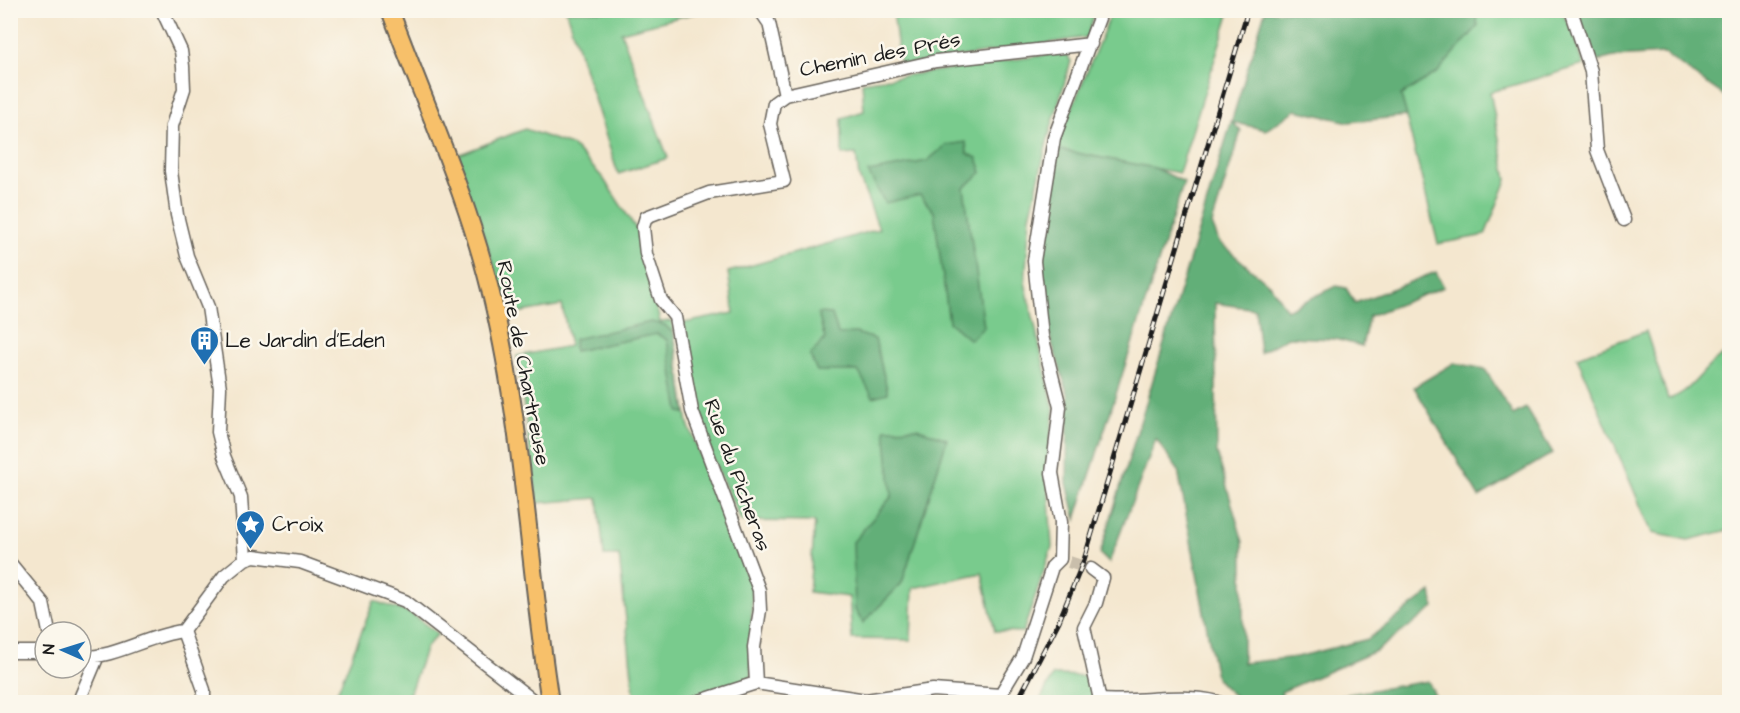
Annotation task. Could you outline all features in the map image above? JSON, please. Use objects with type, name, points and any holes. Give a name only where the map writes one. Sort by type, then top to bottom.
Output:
[{"type":"main road","name":"Route de Chartreuse","points":[[390,10],[457,183],[494,303],[523,469],[550,702]]},
{"type":"street","points":[[162,10],[181,51],[183,66],[184,89],[172,120],[171,171],[177,215],[187,256],[208,307],[219,378],[218,432],[224,456],[241,497],[245,559]]},
{"type":"street","points":[[760,10],[769,23],[785,94]]},
{"type":"street","points":[[697,702],[756,683],[866,700],[933,690],[1000,695],[1023,657],[1052,567],[1064,560],[1061,522],[1052,473],[1060,407],[1042,336],[1034,261],[1054,138],[1102,10]]},
{"type":"street","points":[[1571,10],[1591,71],[1598,150],[1624,220]]},
{"type":"street","name":"Chemin des Prés","points":[[785,94],[936,61],[1091,44]]},
{"type":"street","name":"Rue du Picheras","points":[[756,683],[754,647],[760,610],[759,590],[692,411],[675,317],[661,300],[646,254],[643,227],[646,217],[709,193],[784,181],[770,124],[774,103],[785,94]]},
{"type":"street","points":[[93,657],[167,632],[183,631],[224,576],[245,559],[254,556],[300,562],[405,601],[535,702]]},
{"type":"street","points":[[10,563],[43,603],[46,620]]},
{"type":"street","points":[[1091,569],[1103,578],[1096,603],[1084,627],[1100,700],[1128,702],[1203,698],[1218,702]]},
{"type":"street","points":[[183,631],[204,690],[204,702]]},
{"type":"street","points":[[10,652],[33,652]]},
{"type":"street","points":[[81,696],[97,657]]},
{"type":"green space","points":[[566,11],[703,11],[621,32],[668,158],[618,174]]},
{"type":"green space","points":[[893,11],[1095,11],[1087,37],[900,66]]},
{"type":"green space","points":[[1112,11],[1230,11],[1179,173],[1055,149]]},
{"type":"green space","points":[[1265,11],[1475,11],[1478,26],[1438,72],[1401,95],[1407,116],[1349,122],[1296,110],[1266,130],[1232,122],[1241,131],[1212,224],[1219,242],[1271,286],[1287,310],[1336,286],[1346,288],[1355,303],[1436,272],[1444,287],[1369,316],[1362,346],[1335,339],[1288,337],[1260,353],[1255,309],[1215,303],[1217,453],[1243,542],[1243,663],[1297,657],[1368,639],[1431,592],[1434,608],[1376,651],[1281,692],[1284,702],[1261,703],[1239,699],[1216,678],[1178,470],[1156,439],[1109,563],[1100,554]]},
{"type":"green space","points":[[1475,11],[1561,11],[1573,31],[1584,65],[1490,92],[1507,180],[1485,235],[1438,244],[1401,96],[1438,71],[1478,26]]},
{"type":"green space","points":[[1573,11],[1729,11],[1729,99],[1664,54],[1614,57],[1594,62]]},
{"type":"green space","points":[[1065,52],[1071,61],[1047,142],[1030,217],[1025,282],[1054,409],[1047,467],[1052,547],[1023,632],[995,631],[982,573],[913,588],[911,640],[852,639],[849,597],[809,592],[815,522],[741,521],[700,431],[684,323],[734,313],[728,272],[879,229],[859,177],[856,154],[842,155],[842,118],[864,111],[862,82]]},
{"type":"green space","points":[[525,129],[573,146],[603,178],[637,230],[660,322],[672,321],[688,424],[752,587],[751,682],[660,702],[635,702],[619,556],[604,556],[598,498],[537,503],[517,356],[570,346],[562,305],[511,314],[455,156]]},
{"type":"green space","points":[[966,142],[967,153],[977,158],[982,172],[964,188],[984,327],[970,340],[949,322],[934,212],[920,195],[885,203],[868,172],[927,161],[946,145]]},
{"type":"green space","points":[[1055,149],[1155,168],[1184,182],[1076,519],[1067,483],[1068,394],[1049,334],[1042,270]]},
{"type":"green space","points":[[818,313],[832,314],[838,334],[856,333],[875,339],[888,393],[873,397],[858,371],[817,371],[810,355],[825,339]]},
{"type":"green space","points":[[651,322],[665,325],[674,334],[686,413],[679,412],[667,340],[657,334],[574,351],[574,339]]},
{"type":"green space","points":[[1646,331],[1668,399],[1685,391],[1713,363],[1729,352],[1729,530],[1688,540],[1652,533],[1577,357]]},
{"type":"green space","points":[[1454,363],[1485,369],[1513,415],[1526,408],[1553,453],[1479,497],[1414,387]]},
{"type":"green space","points":[[917,428],[947,439],[902,583],[863,623],[855,610],[853,542],[892,496],[885,429]]},
{"type":"green space","points":[[374,601],[410,613],[438,634],[426,647],[409,695],[412,702],[330,702],[330,697],[338,690]]},
{"type":"green space","points":[[1053,675],[1088,676],[1099,702],[1039,702]]},
{"type":"green space","points":[[1428,681],[1438,702],[1299,702]]},
{"type":"tunnel","points":[[1069,562],[1091,569]]},
{"type":"railway","points":[[1017,702],[1059,621],[1084,560],[1248,10]]},
{"type":"place","name":"Le Jardin d'Eden","points":[[204,366]]},
{"type":"place","name":"Croix","points":[[251,550]]}]
